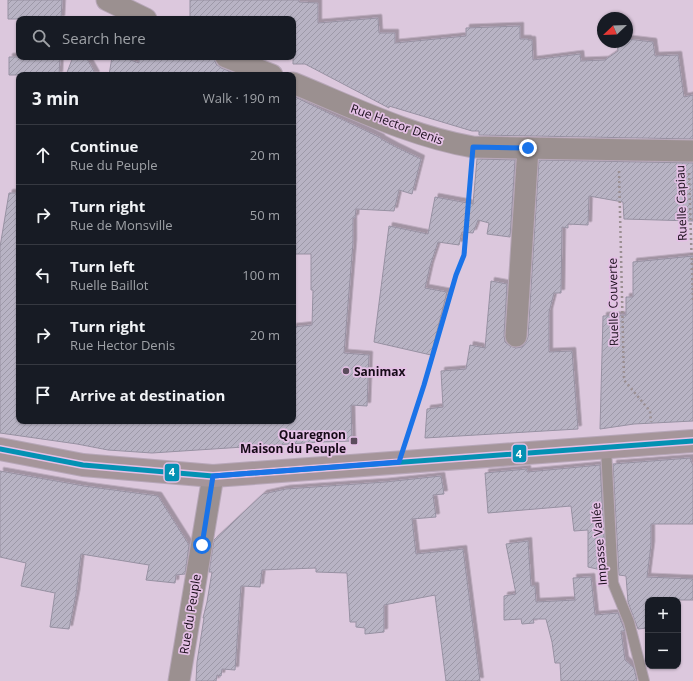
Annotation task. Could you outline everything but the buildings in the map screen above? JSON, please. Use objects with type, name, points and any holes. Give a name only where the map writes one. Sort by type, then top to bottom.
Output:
[{"type":"street","points":[[107,0],[140,16]]},
{"type":"street","points":[[234,60],[264,72]]},
{"type":"street","name":"Rue Hector Denis","points":[[296,84],[417,134],[473,147],[691,151]]},
{"type":"street","points":[[516,336],[528,148]]},
{"type":"street","points":[[0,449],[83,465],[213,476],[693,441]]},
{"type":"street","name":"Rue du Peuple","points":[[179,681],[213,476]]},
{"type":"lane","name":"Impasse Vallée","points":[[606,448],[614,583],[629,622],[644,681]]},
{"type":"path","points":[[399,462],[424,385],[456,275],[464,255],[473,147]]},
{"type":"path","name":"Ruelle Couverte","points":[[619,150],[624,380],[650,412],[651,445]]},
{"type":"path","name":"Ruelle Capiau","points":[[691,151],[693,302]]},
{"type":"transit line","name":"4","points":[[0,449],[83,465],[213,476],[693,441]]},
{"type":"place","name":"Sanimax","points":[[346,371]]},
{"type":"place","name":"Quaregnon Maison du Peuple","points":[[354,441]]},
{"type":"route","points":[[202,545],[213,476],[399,462],[424,385],[456,275],[464,255],[473,147],[528,148]]}]
